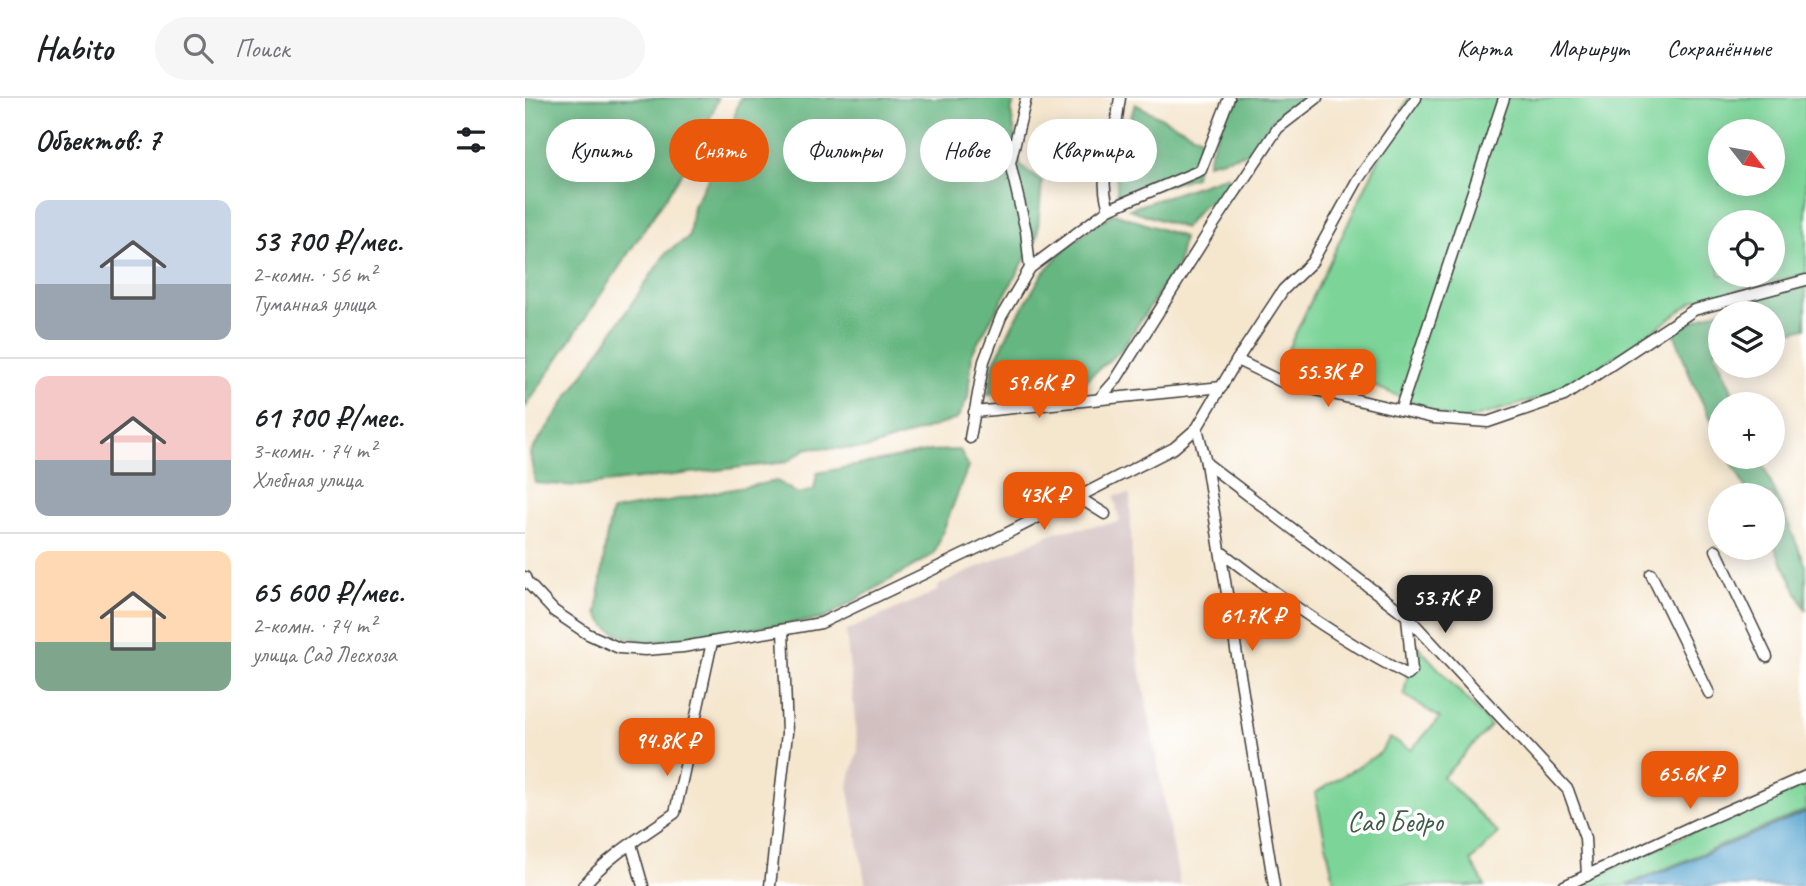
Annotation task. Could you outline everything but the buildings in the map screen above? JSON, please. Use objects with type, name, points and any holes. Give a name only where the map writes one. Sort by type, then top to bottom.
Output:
[{"type":"street","points":[[1026,98],[1010,163],[1026,231],[1030,268]]},
{"type":"street","points":[[1109,209],[1104,195],[1106,161],[1115,131],[1120,98]]},
{"type":"street","points":[[970,438],[984,361],[1001,317],[1030,268],[1109,209],[1201,170],[1229,98]]},
{"type":"street","points":[[1100,398],[1115,381],[1278,128],[1317,98]]},
{"type":"street","points":[[525,577],[554,611],[588,634],[619,648],[645,650],[683,647],[821,623],[1174,448],[1197,428],[1283,290],[1312,262],[1358,179],[1416,98]]},
{"type":"street","points":[[1400,410],[1504,98]]},
{"type":"street","points":[[1237,360],[1282,382],[1433,418],[1488,422],[1564,396],[1694,310],[1806,280]]},
{"type":"street","points":[[974,412],[1221,387]]},
{"type":"street","points":[[1197,428],[1206,463],[1275,886]]},
{"type":"street","points":[[1206,463],[1407,616],[1568,790],[1584,838],[1587,876]]},
{"type":"street","points":[[1078,497],[1105,514]]},
{"type":"street","points":[[1220,551],[1313,618],[1376,659],[1408,675],[1412,671],[1407,616]]},
{"type":"street","points":[[1721,560],[1767,657]]},
{"type":"street","points":[[1651,574],[1709,693]]},
{"type":"street","points":[[770,886],[787,733],[783,630]]},
{"type":"street","points":[[583,886],[631,844],[675,813],[712,642]]},
{"type":"street","points":[[1564,886],[1806,776]]},
{"type":"street","points":[[631,844],[643,886]]},
{"type":"shaded area","points":[[1130,494],[1134,634],[1180,886],[866,886],[848,786],[858,750],[846,631],[937,591],[939,585],[1055,532],[1120,522],[1114,496]]},
{"type":"green space","points":[[525,98],[718,98],[710,119],[669,119],[669,182],[676,182],[525,408]]},
{"type":"green space","points":[[740,98],[1015,98],[1011,112],[1012,119],[920,119],[920,182],[1013,182],[1013,124],[1020,165],[1027,170],[1027,182],[1042,182],[1037,238],[972,353],[968,398],[957,419],[866,449],[807,448],[787,462],[578,486],[535,483],[530,453],[666,253],[689,237],[693,206],[707,182],[769,182],[769,119],[734,119]]},
{"type":"green space","points":[[1229,98],[1304,98],[1273,119],[1252,152],[1207,163]]},
{"type":"green space","points":[[1408,98],[1806,98],[1806,274],[1785,279],[1785,210],[1708,210],[1708,287],[1750,287],[1695,300],[1562,392],[1458,422],[1288,349]]},
{"type":"green space","points":[[1135,104],[1201,138],[1195,177],[1118,200],[1117,182],[1157,182],[1157,119],[1131,119]]},
{"type":"green space","points":[[1227,176],[1238,186],[1202,206],[1184,228],[1129,209]]},
{"type":"green space","points":[[1114,213],[1183,237],[1178,264],[1121,350],[1084,382],[988,395],[994,362],[1043,273],[1064,249]]},
{"type":"green space","points":[[1806,285],[1806,328],[1785,333],[1785,301],[1749,301]]},
{"type":"green space","points":[[1708,315],[1708,378],[1726,378],[1733,392],[1708,392],[1708,414],[1692,381],[1674,332]]},
{"type":"green space","points":[[960,450],[968,467],[934,554],[823,619],[650,642],[626,637],[609,629],[597,614],[612,511],[777,481],[798,494],[814,490],[817,473],[931,451]]},
{"type":"green space","points":[[1735,469],[1765,469],[1771,483],[1743,483]]},
{"type":"green space","points":[[1785,516],[1806,566],[1806,610],[1781,560],[1785,560]]},
{"type":"green space","name":"Сад Бедро","points":[[1413,641],[1491,726],[1443,777],[1498,833],[1471,861],[1485,886],[1335,886],[1315,793],[1380,753],[1390,738],[1411,750],[1440,718],[1404,695]]},
{"type":"green space","points":[[1806,780],[1806,810],[1624,886],[1575,886]]},
{"type":"water","points":[[1806,812],[1806,886],[1628,886]]}]
